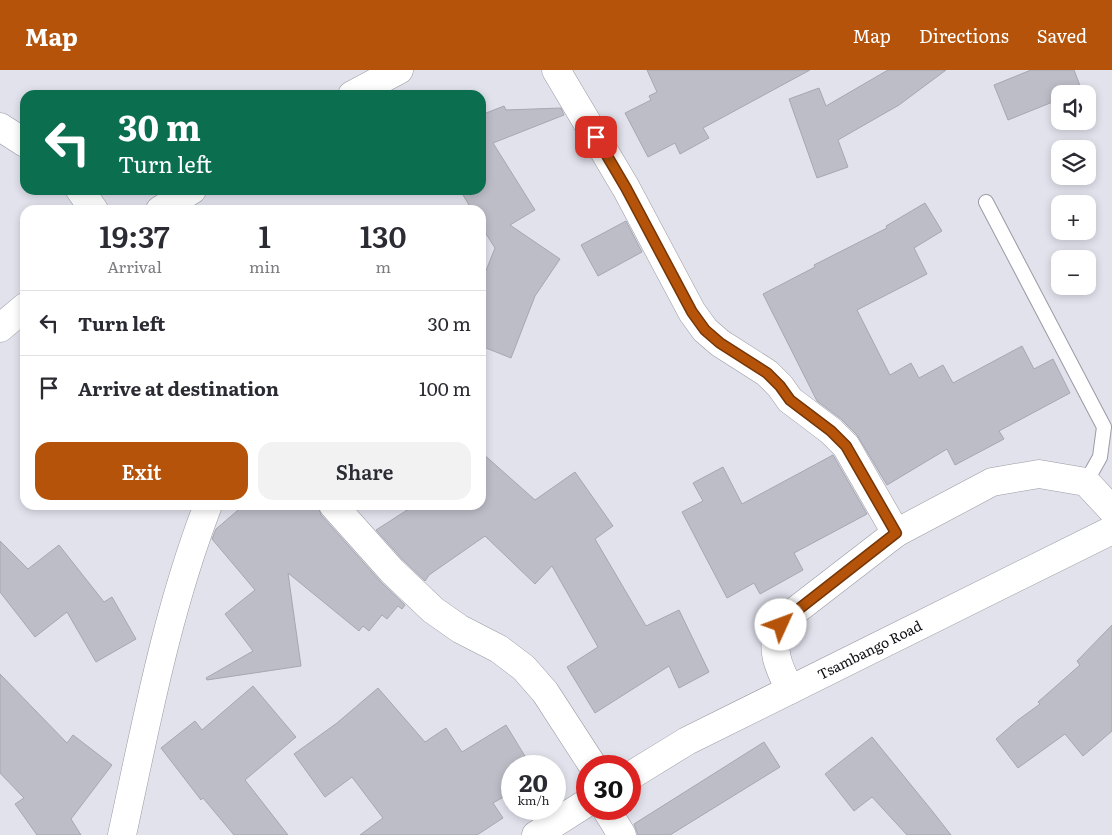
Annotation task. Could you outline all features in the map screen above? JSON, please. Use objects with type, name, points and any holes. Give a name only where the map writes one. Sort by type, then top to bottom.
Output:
[{"type":"street","points":[[361,90],[399,70]]},
{"type":"street","points":[[556,70],[626,188],[696,318],[705,330],[720,343],[767,373],[790,400],[831,431],[846,446],[896,533]]},
{"type":"street","points":[[0,127],[20,140]]},
{"type":"street","points":[[168,205],[184,195]]},
{"type":"street","points":[[0,328],[20,311]]},
{"type":"street","points":[[790,690],[777,662],[775,643],[781,625],[896,533],[992,482],[1038,474],[1086,482],[1112,510]]},
{"type":"street","points":[[122,835],[159,667],[192,547],[206,510]]},
{"type":"street","points":[[337,510],[392,571],[432,610],[460,629],[499,649],[524,668],[545,692],[586,755]]},
{"type":"street","name":"Tsambango Road","points":[[641,769],[687,740],[1112,530]]},
{"type":"street","points":[[536,835],[576,810]]},
{"type":"street","points":[[613,820],[622,835]]},
{"type":"lane","points":[[986,202],[1104,427],[1100,457],[1086,482]]},
{"type":"building","points":[[647,70],[810,70],[703,128],[709,138],[680,154],[675,143],[648,157],[625,113],[651,100],[649,96],[657,92]]},
{"type":"building","points":[[888,70],[946,70],[899,105],[838,140],[848,167],[817,178],[789,99],[819,88],[826,106]]},
{"type":"building","points":[[1031,70],[1074,70],[1080,85],[1051,85],[1051,103],[1008,120],[994,85]]},
{"type":"building","points":[[504,106],[506,110],[561,108],[564,115],[493,143],[535,210],[510,225],[560,259],[535,296],[511,358],[486,348],[486,270],[495,248],[486,234],[486,205],[469,205],[463,195],[486,195],[486,113]]},
{"type":"building","points":[[925,203],[942,231],[914,248],[927,274],[857,310],[890,375],[911,363],[919,378],[943,365],[953,383],[1022,346],[1034,369],[1053,359],[1070,393],[999,431],[1004,439],[955,465],[947,449],[887,485],[857,435],[841,419],[817,401],[763,294],[815,267],[814,265],[887,228],[886,226]]},
{"type":"building","points":[[626,221],[642,252],[598,276],[581,245]]},
{"type":"building","points":[[833,455],[867,514],[794,553],[803,570],[760,594],[754,583],[727,598],[682,512],[703,501],[693,483],[723,467],[742,504]]},
{"type":"building","points":[[486,456],[535,500],[575,472],[613,526],[595,539],[646,626],[679,610],[709,672],[679,688],[669,666],[595,713],[567,667],[598,647],[552,566],[535,584],[485,536],[429,575],[425,581],[376,530],[407,510],[486,510]]},
{"type":"building","points":[[238,510],[320,510],[321,515],[380,581],[405,605],[402,609],[398,606],[387,619],[382,615],[369,631],[363,626],[359,631],[288,573],[301,666],[207,680],[206,678],[253,651],[225,614],[255,590],[212,539],[216,529]]},
{"type":"building","points":[[0,541],[28,569],[59,545],[104,602],[112,597],[136,639],[96,662],[67,612],[35,637],[0,592]]},
{"type":"building","points":[[1112,625],[1112,731],[1083,756],[1065,734],[1018,768],[996,739],[1040,704],[1038,702],[1080,665],[1077,661]]},
{"type":"building","points":[[0,674],[67,743],[73,735],[112,765],[71,819],[81,835],[37,835],[15,804],[24,798],[0,773]]},
{"type":"building","points":[[253,686],[296,737],[245,780],[288,835],[234,835],[203,798],[201,800],[161,748],[195,721],[202,730]]},
{"type":"building","points":[[378,688],[425,742],[446,728],[462,752],[506,725],[524,755],[501,755],[501,798],[493,803],[501,815],[501,819],[477,835],[360,835],[383,818],[352,777],[325,797],[294,754],[337,723]]},
{"type":"building","points":[[872,737],[951,835],[907,835],[872,797],[854,811],[825,774]]},
{"type":"building","points":[[764,742],[780,767],[670,835],[638,835],[634,824]]},
{"type":"route","points":[[596,137],[626,188],[692,312],[705,330],[720,343],[767,373],[790,400],[831,431],[846,446],[896,533],[781,625]]}]
